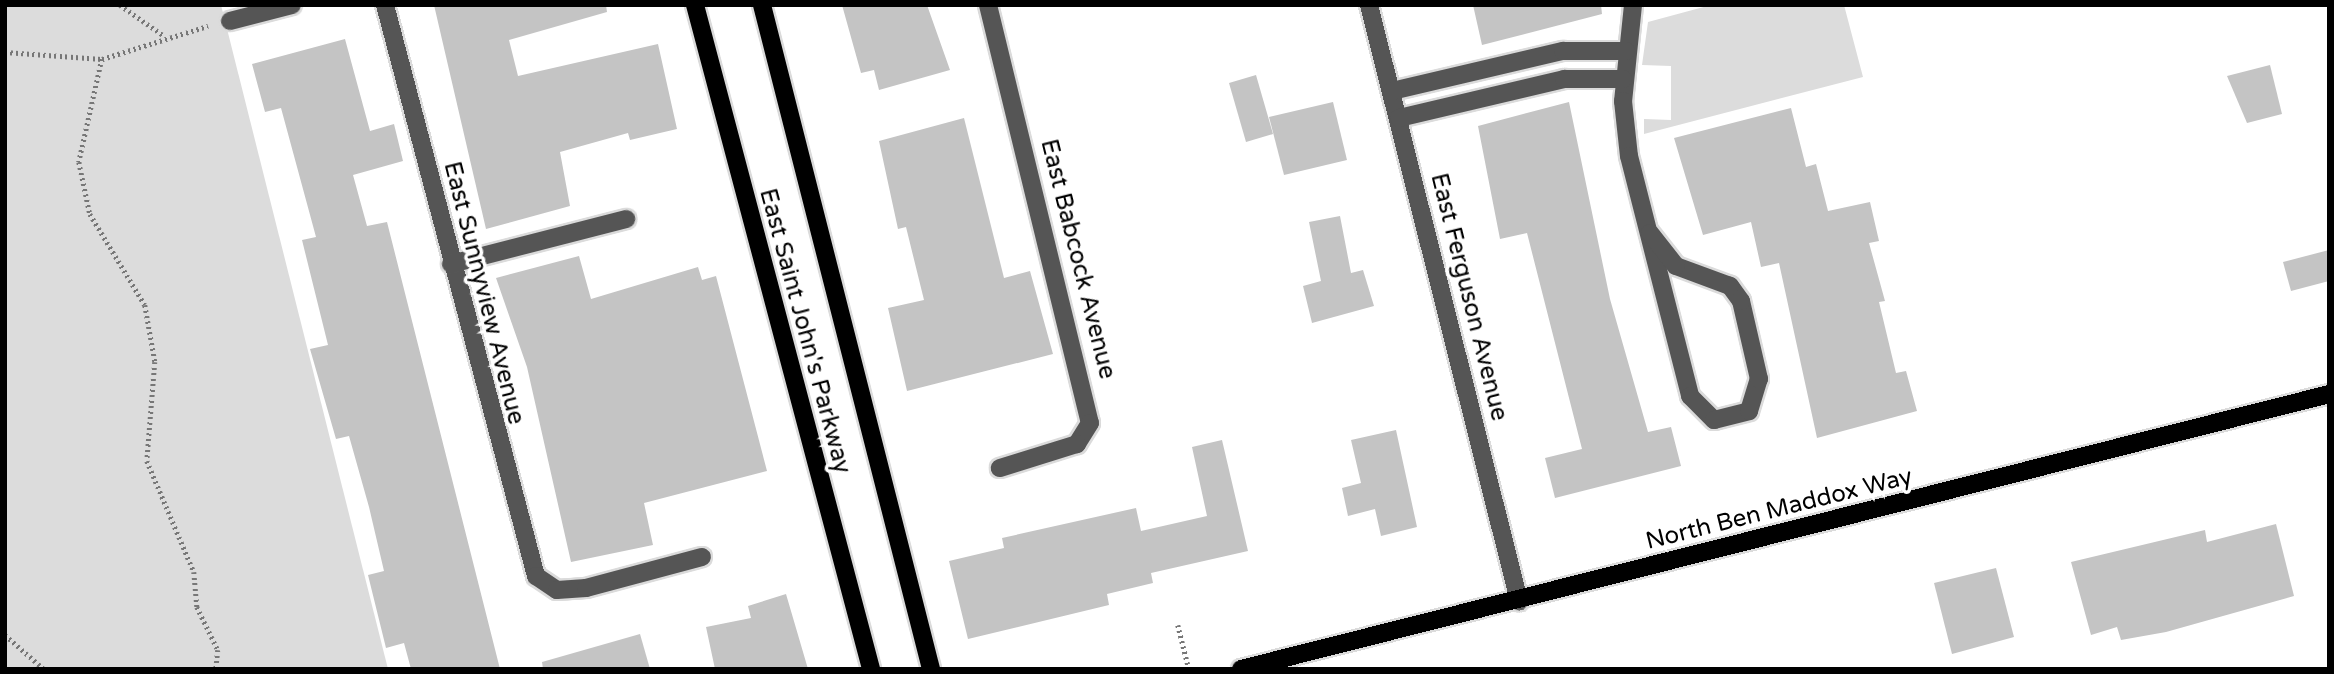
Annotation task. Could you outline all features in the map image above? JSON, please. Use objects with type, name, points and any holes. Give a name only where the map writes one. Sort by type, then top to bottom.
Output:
[{"type":"main road","name":"East Saint John's Parkway","points":[[695,5],[870,669]]},
{"type":"main road","name":"East Saint John's Parkway","points":[[762,5],[931,669]]},
{"type":"main road","name":"North Ben Maddox Way","points":[[1241,669],[1519,601],[2329,394]]},
{"type":"street","points":[[230,21],[292,5]]},
{"type":"street","name":"East Sunnyview Avenue","points":[[385,5],[527,559],[548,587],[586,588],[702,557]]},
{"type":"street","name":"East Babcock Avenue","points":[[988,5],[1090,423],[1077,443],[1000,468]]},
{"type":"street","name":"East Ferguson Avenue","points":[[1368,5],[1399,118],[1519,601]]},
{"type":"street","points":[[1633,5],[1623,79],[1629,156],[1690,396],[1714,420],[1749,411],[1759,379],[1741,301],[1730,286],[1676,266],[1650,233]]},
{"type":"street","points":[[1392,91],[1563,51],[1626,51]]},
{"type":"street","points":[[1399,118],[1564,79],[1623,79]]},
{"type":"street","points":[[451,264],[626,219]]},
{"type":"path","points":[[120,5],[164,36]]},
{"type":"path","points":[[5,52],[102,59],[164,36],[230,21]]},
{"type":"path","points":[[102,59],[79,162],[90,214],[145,305],[155,362],[147,461],[194,572],[197,607],[218,650],[216,669]]},
{"type":"path","points":[[1178,625],[1189,669]]},
{"type":"path","points":[[5,635],[44,669]]},
{"type":"shaded area","points":[[5,5],[221,5],[388,669],[5,669]]},
{"type":"shaded area","points":[[1711,5],[1844,5],[1863,77],[1644,134],[1644,119],[1671,120],[1671,66],[1642,65],[1648,22]]},
{"type":"building","points":[[434,5],[606,5],[607,12],[509,40],[518,76],[658,44],[677,129],[630,140],[628,133],[560,152],[570,206],[486,229]]},
{"type":"building","points":[[842,5],[927,5],[950,70],[879,90],[874,70],[861,73]]},
{"type":"building","points":[[1473,5],[1601,5],[1602,14],[1482,45]]},
{"type":"building","points":[[345,39],[370,131],[394,124],[403,161],[353,175],[367,226],[387,222],[500,669],[411,669],[404,643],[386,648],[368,575],[384,571],[369,507],[349,436],[336,439],[310,349],[328,345],[302,240],[316,237],[281,108],[265,112],[252,64]]},
{"type":"building","points":[[2270,65],[2282,114],[2247,123],[2227,76]]},
{"type":"building","points":[[1256,75],[1273,134],[1246,142],[1229,83]]},
{"type":"building","points":[[1333,102],[1347,160],[1284,175],[1269,117]]},
{"type":"building","points":[[1569,102],[1610,299],[1648,432],[1671,427],[1681,466],[1555,498],[1545,458],[1582,449],[1527,233],[1500,239],[1478,126]]},
{"type":"building","points":[[1791,108],[1806,167],[1816,164],[1828,211],[1870,202],[1879,241],[1869,243],[1885,301],[1879,302],[1896,373],[1906,371],[1917,411],[1817,438],[1779,263],[1761,267],[1751,222],[1703,235],[1674,138]]},
{"type":"building","points":[[964,118],[1004,278],[1030,271],[1053,354],[907,391],[888,308],[924,300],[906,227],[898,229],[879,141]]},
{"type":"building","points":[[1340,216],[1351,273],[1363,270],[1374,306],[1312,323],[1303,286],[1321,281],[1309,222]]},
{"type":"building","points":[[2329,250],[2329,281],[2291,291],[2283,262]]},
{"type":"building","points":[[579,256],[591,299],[698,267],[702,280],[716,276],[767,471],[644,503],[653,545],[571,562],[527,367],[496,278]]},
{"type":"building","points":[[1396,430],[1417,527],[1381,536],[1375,509],[1348,516],[1342,488],[1361,483],[1351,440]]},
{"type":"building","points":[[1222,440],[1248,551],[1151,573],[1153,583],[1107,594],[1109,605],[968,639],[949,561],[1004,548],[1002,538],[1136,508],[1141,531],[1207,516],[1192,447]]},
{"type":"building","points":[[2276,524],[2294,596],[2166,632],[2121,640],[2117,627],[2091,635],[2071,562],[2205,530],[2207,542]]},
{"type":"building","points":[[1996,568],[2014,637],[1952,654],[1934,583]]},
{"type":"building","points":[[786,594],[808,669],[715,669],[706,627],[751,618],[748,606]]},
{"type":"building","points":[[640,634],[650,669],[543,669],[542,662]]}]
